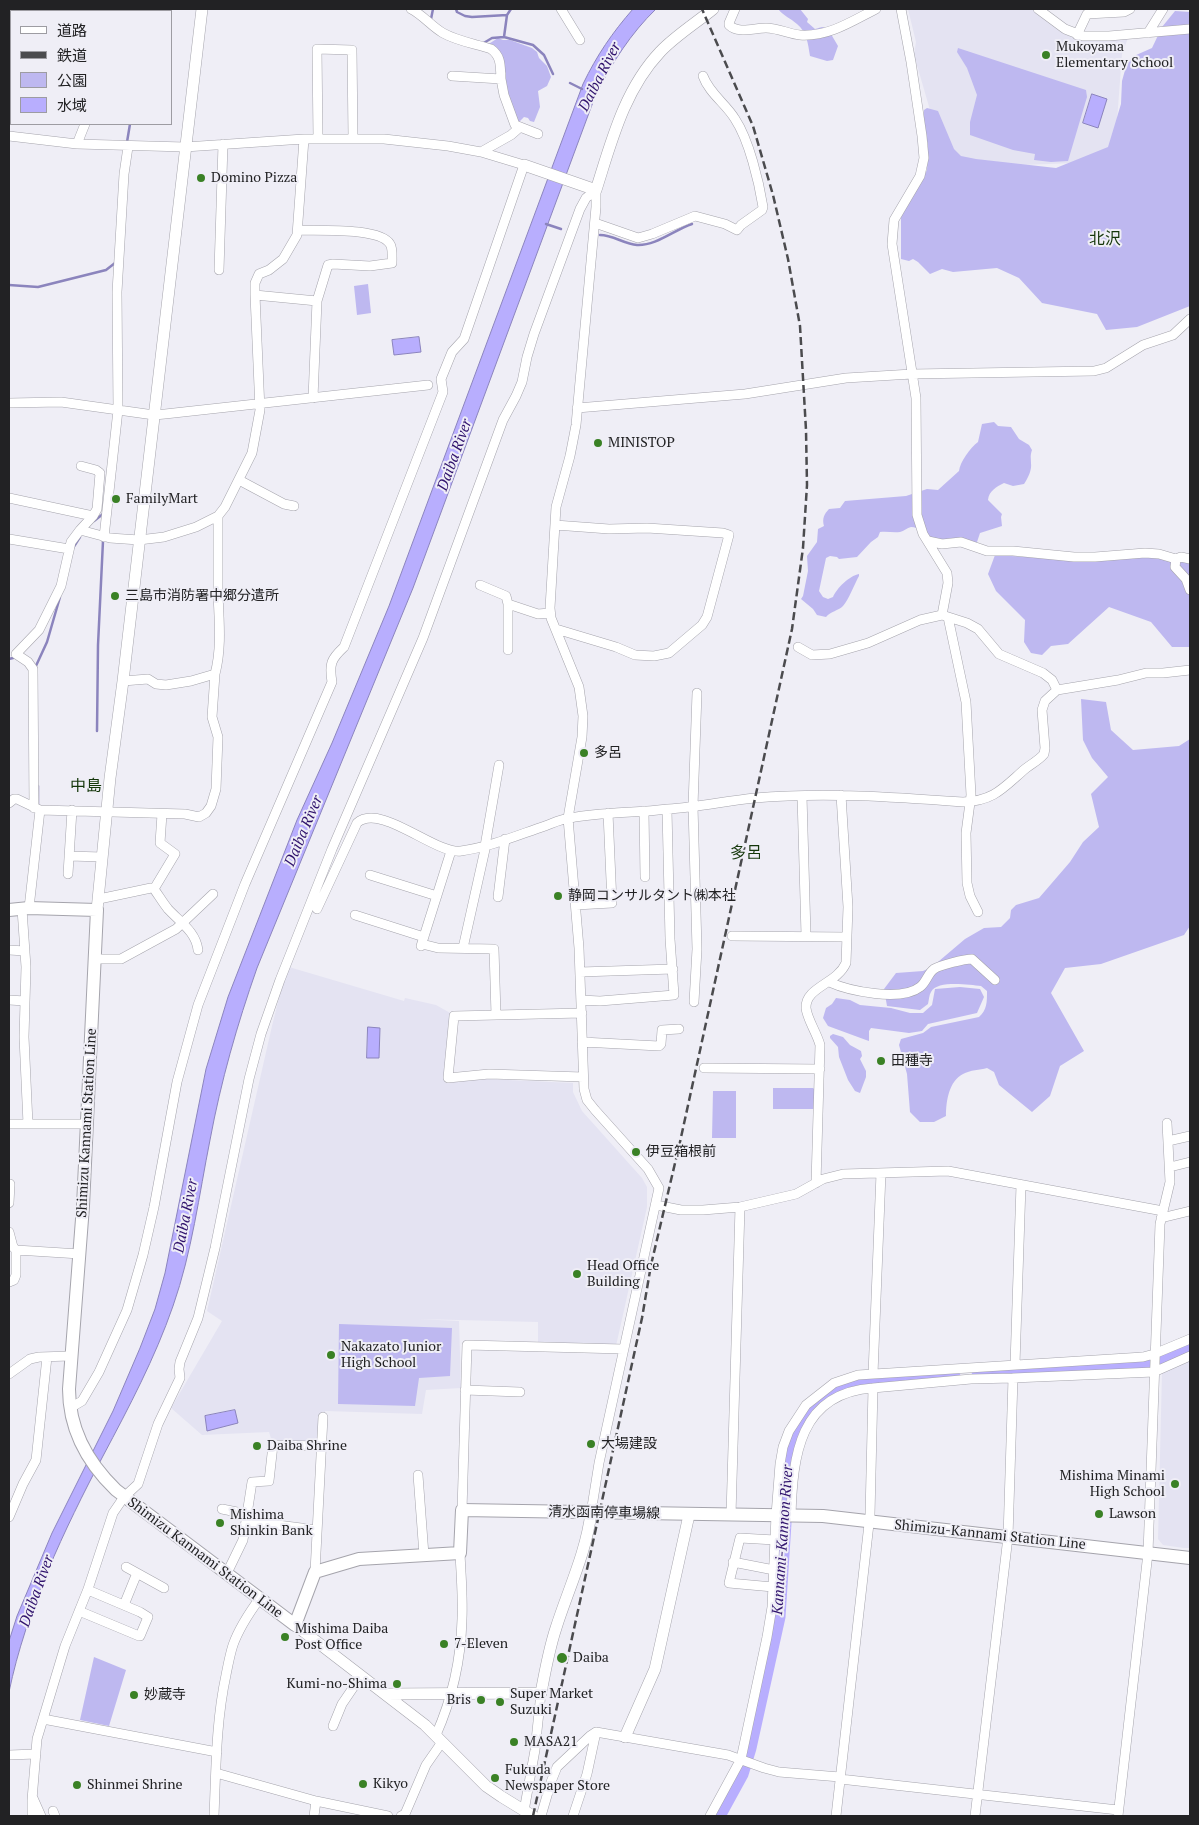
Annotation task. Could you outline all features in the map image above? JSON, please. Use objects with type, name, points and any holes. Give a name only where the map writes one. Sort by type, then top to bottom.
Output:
[{"type":"main road","name":"Shimizu Kannami Station Line","points":[[98,905],[80,1254],[70,1356],[69,1389],[73,1423],[86,1453],[95,1467],[120,1493],[294,1625]]},
{"type":"main road","points":[[9,910],[98,905]]},
{"type":"main road","points":[[294,1625],[315,1572],[359,1559],[460,1553],[462,1510]]},
{"type":"main road","name":"清水函南停車場線","points":[[462,1510],[784,1515]]},
{"type":"main road","name":"Shimizu-Kannami Station Line","points":[[784,1515],[822,1516],[1190,1558]]},
{"type":"street","points":[[154,889],[151,888],[98,905],[106,810],[123,681],[202,9]]},
{"type":"street","points":[[411,9],[421,14],[440,32],[496,53],[499,57],[501,79],[513,122],[519,128],[538,134]]},
{"type":"street","points":[[561,9],[580,40]]},
{"type":"street","points":[[32,1816],[33,1754],[65,1646],[88,1590],[120,1493],[138,1484],[158,1424],[180,1378],[180,1362],[198,1318],[216,1248],[248,1079],[280,980],[332,849],[423,638],[503,420],[519,389],[534,334],[580,209],[591,189],[621,114],[646,69],[661,50],[714,9]]},
{"type":"street","points":[[735,9],[729,23],[734,29],[767,28],[792,34],[809,35],[832,31],[876,9]]},
{"type":"street","points":[[901,9],[924,158],[920,176],[896,216],[892,234],[917,411],[917,514],[920,529],[945,568],[948,578],[945,616],[959,664],[966,702],[970,802],[966,833],[966,883],[978,912]]},
{"type":"street","points":[[1038,9],[1065,29],[1090,37],[1190,29]]},
{"type":"street","points":[[1077,34],[1087,14],[1124,12],[1130,9]]},
{"type":"street","points":[[1148,33],[1163,9]]},
{"type":"street","points":[[318,139],[317,49],[352,50],[353,138]]},
{"type":"street","points":[[452,76],[501,79]]},
{"type":"street","points":[[595,223],[629,236],[643,238],[695,216],[725,224],[737,230],[762,210],[764,207],[758,182],[739,126],[730,112],[706,84],[703,76]]},
{"type":"street","points":[[78,144],[85,125]]},
{"type":"street","points":[[481,152],[511,135],[519,128]]},
{"type":"street","points":[[9,136],[78,144],[185,148],[304,139],[353,138],[414,141],[481,152],[526,166],[591,189],[597,199],[577,408],[570,456],[558,496],[550,613],[579,687],[583,716],[582,737],[568,818],[580,972],[583,1077],[587,1100],[648,1169],[659,1188],[599,1463],[585,1546],[551,1647],[541,1692],[528,1813],[486,1786],[410,1713],[294,1625]]},
{"type":"street","points":[[80,530],[104,537],[139,540],[179,533],[196,527],[218,516],[225,506],[252,452],[260,404],[255,295],[257,277],[283,259],[297,235],[304,139]]},
{"type":"street","points":[[219,270],[223,144]]},
{"type":"street","points":[[28,1124],[24,1037],[25,908],[37,809],[33,669],[28,662],[16,654],[39,630],[61,586],[69,549],[75,536],[100,512],[118,410],[117,292],[124,174],[128,147]]},
{"type":"street","points":[[70,1408],[82,1401],[100,1372],[127,1310],[154,1207],[177,1082],[198,1005],[245,884],[332,682],[330,668],[334,657],[344,647],[443,392],[441,379],[452,352],[464,339],[526,166]]},
{"type":"street","points":[[298,230],[372,233],[387,240],[391,247],[392,263],[370,266],[328,265],[317,302],[313,398]]},
{"type":"street","points":[[255,295],[317,302]]},
{"type":"street","points":[[577,408],[745,394],[846,378],[912,374],[1094,371],[1106,368],[1143,346],[1173,335],[1190,319]]},
{"type":"street","points":[[9,402],[61,402],[154,415],[428,385]]},
{"type":"street","points":[[81,466],[100,473],[100,512],[104,537]]},
{"type":"street","points":[[238,480],[284,504],[294,506]]},
{"type":"street","points":[[9,498],[100,512]]},
{"type":"street","points":[[9,803],[17,799],[37,809],[106,810],[185,814],[200,817],[206,813],[211,806],[217,783],[218,737],[212,717],[221,628],[218,516]]},
{"type":"street","points":[[555,525],[609,530],[662,529],[729,535],[706,617],[702,625],[669,653],[654,656],[638,656],[556,629]]},
{"type":"street","points":[[9,539],[69,549]]},
{"type":"street","points":[[928,541],[942,544],[961,542],[987,551],[1013,551],[1096,558],[1145,553],[1159,554],[1176,559],[1181,557],[1190,560]]},
{"type":"street","points":[[1176,559],[1175,566],[1186,579],[1190,590]]},
{"type":"street","points":[[480,585],[506,596],[508,604],[508,650]]},
{"type":"street","points":[[508,604],[538,614],[550,613]]},
{"type":"street","points":[[798,647],[812,656],[830,654],[868,643],[920,620],[945,616],[967,623],[978,629],[995,652],[1043,673],[1052,680],[1057,690]]},
{"type":"street","points":[[316,909],[357,822],[362,818],[372,817],[417,834],[451,852],[459,852],[568,818],[608,813],[667,810],[755,798],[841,795],[970,802],[982,800],[1000,792],[1044,754],[1043,706],[1050,695],[1057,690],[1118,680],[1146,673],[1190,670]]},
{"type":"street","points":[[123,681],[148,679],[156,684],[166,685],[191,681],[215,674]]},
{"type":"street","points":[[694,1002],[696,949],[693,806],[697,693]]},
{"type":"street","points":[[463,948],[486,845],[499,765]]},
{"type":"street","points":[[816,1183],[820,1045],[816,1032],[808,1018],[806,1007],[812,992],[843,971],[846,963],[848,907],[841,795]]},
{"type":"street","points":[[802,796],[806,935]]},
{"type":"street","points":[[68,874],[72,810]]},
{"type":"street","points":[[581,1000],[600,1001],[674,995],[670,939],[667,810]]},
{"type":"street","points":[[644,811],[645,877]]},
{"type":"street","points":[[576,905],[612,903],[608,813]]},
{"type":"street","points":[[154,889],[175,854],[160,843],[162,814]]},
{"type":"street","points":[[498,898],[505,839]]},
{"type":"street","points":[[332,849],[342,854]]},
{"type":"street","points":[[422,942],[451,852]]},
{"type":"street","points":[[69,856],[102,858]]},
{"type":"street","points":[[370,875],[437,896]]},
{"type":"street","points":[[154,889],[168,908],[193,935],[197,941],[198,950]]},
{"type":"street","points":[[96,959],[121,959],[176,929],[212,894]]},
{"type":"street","points":[[355,915],[438,948],[494,950],[496,1014]]},
{"type":"street","points":[[732,936],[806,935],[847,937]]},
{"type":"street","points":[[9,950],[25,951]]},
{"type":"street","points":[[829,982],[862,992],[908,993],[922,987],[934,969],[964,959],[972,959],[995,980]]},
{"type":"street","points":[[580,972],[673,969]]},
{"type":"street","points":[[9,1000],[25,1001]]},
{"type":"street","points":[[582,1013],[454,1016],[448,1078],[489,1074],[583,1077]]},
{"type":"street","points":[[582,1042],[659,1046],[661,1044],[662,1030],[679,1029]]},
{"type":"street","points":[[704,1068],[820,1068]]},
{"type":"street","points":[[541,1816],[557,1768],[596,1732],[709,1751],[741,1759],[779,1772],[978,1794],[1118,1813],[1148,1552],[1154,1354],[1162,1214],[1169,1191],[1170,1168],[1166,1122]]},
{"type":"street","points":[[9,1124],[87,1124]]},
{"type":"street","points":[[1168,1141],[1190,1136]]},
{"type":"street","points":[[1170,1168],[1190,1162]]},
{"type":"street","points":[[656,1205],[681,1210],[740,1206],[796,1194],[823,1179],[843,1174],[948,1171],[1162,1214],[1190,1212]]},
{"type":"street","points":[[874,1374],[881,1173]]},
{"type":"street","points":[[9,1184],[9,1203]]},
{"type":"street","points":[[1015,1364],[1021,1185]]},
{"type":"street","points":[[731,1515],[740,1206]]},
{"type":"street","points":[[9,1232],[13,1247],[16,1250],[16,1278],[9,1282]]},
{"type":"street","points":[[16,1250],[80,1254]]},
{"type":"street","points":[[784,1515],[780,1464],[821,1409],[849,1392],[873,1388],[896,1379],[1015,1364],[1143,1357],[1190,1338]]},
{"type":"street","points":[[462,1510],[464,1390],[467,1344],[623,1349]]},
{"type":"street","points":[[9,1374],[30,1359],[70,1356]]},
{"type":"street","points":[[710,1816],[741,1759],[772,1608],[776,1540],[792,1485],[789,1431],[806,1405],[840,1380],[858,1375],[874,1374],[896,1379],[971,1379],[1154,1372],[1190,1356]]},
{"type":"street","points":[[9,1517],[36,1460],[47,1357]]},
{"type":"street","points":[[975,1816],[1008,1537],[1013,1378]]},
{"type":"street","points":[[836,1816],[870,1515],[873,1388]]},
{"type":"street","points":[[464,1390],[520,1392]]},
{"type":"street","points":[[315,1572],[323,1446],[323,1416]]},
{"type":"street","points":[[227,1573],[243,1540],[252,1482],[269,1481],[273,1445],[323,1446]]},
{"type":"street","points":[[418,1475],[424,1555]]},
{"type":"street","points":[[222,1509],[247,1517],[317,1530]]},
{"type":"street","points":[[625,1737],[655,1669],[689,1515]]},
{"type":"street","points":[[774,1587],[729,1583],[740,1538],[776,1540]]},
{"type":"street","points":[[406,1815],[426,1765],[439,1739],[451,1693],[462,1620],[460,1553]]},
{"type":"street","points":[[734,1562],[774,1570]]},
{"type":"street","points":[[126,1567],[164,1588]]},
{"type":"street","points":[[124,1605],[138,1573]]},
{"type":"street","points":[[78,1611],[140,1636],[148,1617],[88,1590]]},
{"type":"street","points":[[214,1816],[219,1710],[232,1646],[244,1621],[260,1598]]},
{"type":"street","points":[[333,1726],[342,1704],[361,1676]]},
{"type":"street","points":[[385,1694],[541,1692]]},
{"type":"street","points":[[43,1719],[217,1752]]},
{"type":"street","points":[[573,1816],[587,1774],[596,1732]]},
{"type":"street","points":[[9,1755],[33,1754]]},
{"type":"street","points":[[216,1773],[316,1801],[388,1816]]},
{"type":"street","points":[[32,1796],[41,1816]]},
{"type":"street","points":[[314,1816],[316,1801]]},
{"type":"shaded area","points":[[908,9],[1033,9],[1075,38],[1095,40],[1128,38],[1122,54],[1113,174],[1075,163],[1022,165],[948,156],[930,110],[914,55],[916,42]]},
{"type":"shaded area","points":[[289,967],[404,1001],[405,998],[436,1005],[452,1014],[445,1083],[486,1079],[573,1083],[573,1092],[582,1111],[642,1178],[647,1187],[647,1207],[616,1346],[538,1344],[538,1322],[418,1319],[459,1321],[461,1388],[426,1390],[422,1414],[325,1411],[321,1442],[273,1445],[269,1432],[202,1435],[171,1408],[222,1321],[207,1311],[272,1026]]},
{"type":"shaded area","name":"Mishima Minami High School","points":[[1190,1360],[1190,1548],[1184,1548],[1163,1545],[1158,1539],[1162,1372]]},
{"type":"green space","points":[[778,9],[800,9],[808,19],[807,22],[815,29],[822,27],[828,29],[838,46],[833,60],[827,61],[810,56],[803,31]]},
{"type":"green space","points":[[1175,11],[1190,12],[1190,306],[1137,327],[1106,330],[1097,314],[1042,303],[1019,278],[997,268],[953,272],[942,269],[930,274],[913,259],[909,261],[901,259],[901,217],[927,170],[928,145],[923,123],[924,110],[927,108],[938,111],[954,149],[961,156],[1056,168],[1108,147],[1121,104],[1122,81],[1127,63],[1134,56],[1152,48],[1162,27]]},
{"type":"green space","points":[[498,38],[532,48],[547,66],[551,77],[547,86],[538,91],[540,107],[534,122],[524,117],[519,122],[516,120],[505,84],[506,73],[503,70],[503,59],[487,45]]},
{"type":"green space","points":[[958,48],[1086,90],[1087,97],[1068,161],[1034,160],[1035,154],[1013,150],[970,135],[970,122],[977,95],[967,68],[957,52]]},
{"type":"green space","points":[[368,284],[371,313],[357,315],[354,286]]},
{"type":"green space","points":[[994,422],[998,426],[1011,427],[1019,439],[1029,445],[1032,450],[1030,471],[1024,484],[1013,486],[1004,483],[990,494],[988,500],[1002,514],[1002,526],[980,533],[976,545],[931,540],[922,531],[914,527],[900,532],[880,532],[878,537],[857,557],[839,559],[830,556],[826,558],[819,591],[823,597],[828,599],[833,597],[844,583],[851,577],[859,574],[843,606],[826,617],[817,615],[801,599],[808,571],[807,556],[817,542],[818,529],[824,526],[824,517],[829,509],[840,508],[845,501],[906,496],[927,489],[938,490],[959,471],[966,455],[978,442],[982,424]]},
{"type":"green space","points":[[995,555],[1092,561],[1144,557],[1190,561],[1190,647],[1172,647],[1151,622],[1109,607],[1068,644],[1051,646],[1042,655],[1031,653],[1024,642],[1025,620],[996,591],[988,574]]},
{"type":"green space","points":[[1081,699],[1106,702],[1111,730],[1133,750],[1179,746],[1190,739],[1190,926],[1184,935],[1101,964],[1065,968],[1051,993],[1084,1051],[1060,1066],[1050,1096],[1032,1112],[999,1085],[994,1072],[987,1068],[966,1073],[954,1081],[948,1098],[946,1116],[934,1122],[920,1122],[910,1112],[907,1074],[899,1045],[901,1039],[923,1033],[931,1027],[979,1017],[984,1012],[986,1006],[987,991],[981,986],[954,984],[940,986],[934,988],[929,996],[928,1004],[920,1010],[887,1006],[884,989],[896,973],[923,971],[932,967],[965,939],[984,928],[1001,927],[1010,918],[1011,910],[1016,905],[1039,898],[1070,862],[1083,842],[1099,827],[1091,794],[1108,777],[1092,758],[1083,740]]},
{"type":"green space","points":[[960,987],[980,989],[984,997],[977,1013],[928,1024],[922,1031],[909,1033],[871,1028],[869,1031],[869,1041],[828,1026],[823,1018],[826,1008],[836,998],[850,1000],[860,1005],[891,1008],[910,1013],[923,1013],[932,1005],[935,989]]},
{"type":"green space","points":[[833,1034],[843,1037],[850,1045],[861,1051],[862,1056],[860,1059],[866,1071],[866,1077],[860,1093],[855,1091],[848,1080],[839,1057],[838,1047],[830,1038]]},
{"type":"green space","points":[[773,1088],[813,1088],[815,1090],[815,1109],[773,1109]]},
{"type":"green space","points":[[713,1091],[736,1091],[736,1138],[712,1138]]},
{"type":"green space","points":[[339,1324],[452,1328],[450,1376],[419,1378],[415,1406],[338,1404]]},
{"type":"green space","points":[[94,1657],[126,1670],[109,1726],[80,1720]]},
{"type":"water","name":"Daiba River","points":[[633,9],[656,9],[638,28],[623,49],[596,94],[413,588],[257,968],[224,1075],[180,1286],[141,1382],[74,1513],[48,1571],[25,1631],[9,1692],[9,1641],[17,1616],[52,1533],[113,1411],[155,1309],[165,1273],[206,1069],[228,997],[297,820],[332,743],[389,606],[583,84],[605,45]]},
{"type":"water","points":[[1092,94],[1107,99],[1098,128],[1083,123]]},
{"type":"water","points":[[419,337],[421,352],[394,355],[392,340]]},
{"type":"water","points":[[368,1027],[380,1028],[379,1058],[367,1058]]},
{"type":"water","points":[[235,1410],[238,1423],[207,1431],[205,1416]]},
{"type":"waterway","points":[[431,19],[433,9]]},
{"type":"waterway","points":[[456,9],[457,12],[472,17],[507,15],[504,37],[533,45],[544,55],[553,74]]},
{"type":"waterway","points":[[507,15],[511,9]]},
{"type":"waterway","points":[[482,44],[492,38],[504,37]]},
{"type":"waterway","name":"Daiba River","points":[[570,83],[582,89]]},
{"type":"waterway","points":[[127,142],[130,125]]},
{"type":"waterway","points":[[546,224],[561,229]]},
{"type":"waterway","points":[[600,235],[632,244],[644,245],[692,224]]},
{"type":"waterway","points":[[9,285],[38,287],[106,270],[115,263]]},
{"type":"waterway","points":[[94,521],[103,514]]},
{"type":"waterway","points":[[73,548],[80,537]]},
{"type":"waterway","points":[[97,731],[98,645],[103,541]]},
{"type":"waterway","points":[[35,668],[47,642],[60,597]]},
{"type":"waterway","points":[[9,659],[17,657]]},
{"type":"waterway","points":[[38,786],[38,808]]},
{"type":"waterway","name":"Kannami-Kannon River","points":[[979,1375],[1148,1363],[1190,1344]]},
{"type":"waterway","name":"Kannami-Kannon River","points":[[718,1816],[741,1774],[749,1748],[778,1617],[788,1460],[800,1427],[806,1417],[819,1403],[835,1393],[853,1386],[894,1379],[953,1377]]},
{"type":"railway","points":[[533,1816],[642,1318],[651,1265],[680,1142],[792,629],[803,548],[807,485],[806,430],[800,326],[788,259],[773,195],[753,126],[702,9]]},
{"type":"place","name":"Mukoyama Elementary School","points":[[1046,55]]},
{"type":"place","name":"Domino Pizza","points":[[201,178]]},
{"type":"place","name":"MINISTOP","points":[[598,443]]},
{"type":"place","name":"FamilyMart","points":[[116,499]]},
{"type":"place","name":"三島市消防署中郷分遣所","points":[[115,596]]},
{"type":"place","name":"多呂","points":[[584,753]]},
{"type":"place","name":"静岡コンサルタント㈱本社","points":[[558,896]]},
{"type":"place","name":"田種寺","points":[[881,1061]]},
{"type":"place","name":"伊豆箱根前","points":[[636,1152]]},
{"type":"place","name":"Head Office Building","points":[[577,1274]]},
{"type":"place","name":"Nakazato Junior High School","points":[[331,1355]]},
{"type":"place","name":"大場建設","points":[[591,1444]]},
{"type":"place","name":"Daiba Shrine","points":[[257,1446]]},
{"type":"place","name":"Mishima Minami High School","points":[[1175,1484]]},
{"type":"place","name":"Lawson","points":[[1099,1514]]},
{"type":"place","name":"Mishima Shinkin Bank","points":[[220,1523]]},
{"type":"place","name":"Mishima Daiba Post Office","points":[[285,1637]]},
{"type":"place","name":"7-Eleven","points":[[444,1644]]},
{"type":"place","name":"Daiba","points":[[562,1658]]},
{"type":"place","name":"Kumi-no-Shima","points":[[397,1684]]},
{"type":"place","name":"妙蔵寺","points":[[134,1695]]},
{"type":"place","name":"Bris","points":[[481,1700]]},
{"type":"place","name":"Super Market Suzuki","points":[[500,1702]]},
{"type":"place","name":"MASA21","points":[[514,1742]]},
{"type":"place","name":"Fukuda Newspaper Store","points":[[495,1778]]},
{"type":"place","name":"Kikyo","points":[[363,1784]]},
{"type":"place","name":"Shinmei Shrine","points":[[77,1785]]},
{"type":"district","name":"北沢","points":[[1105,239]]},
{"type":"district","name":"中島","points":[[86,786]]},
{"type":"district","name":"多呂","points":[[746,853]]}]
